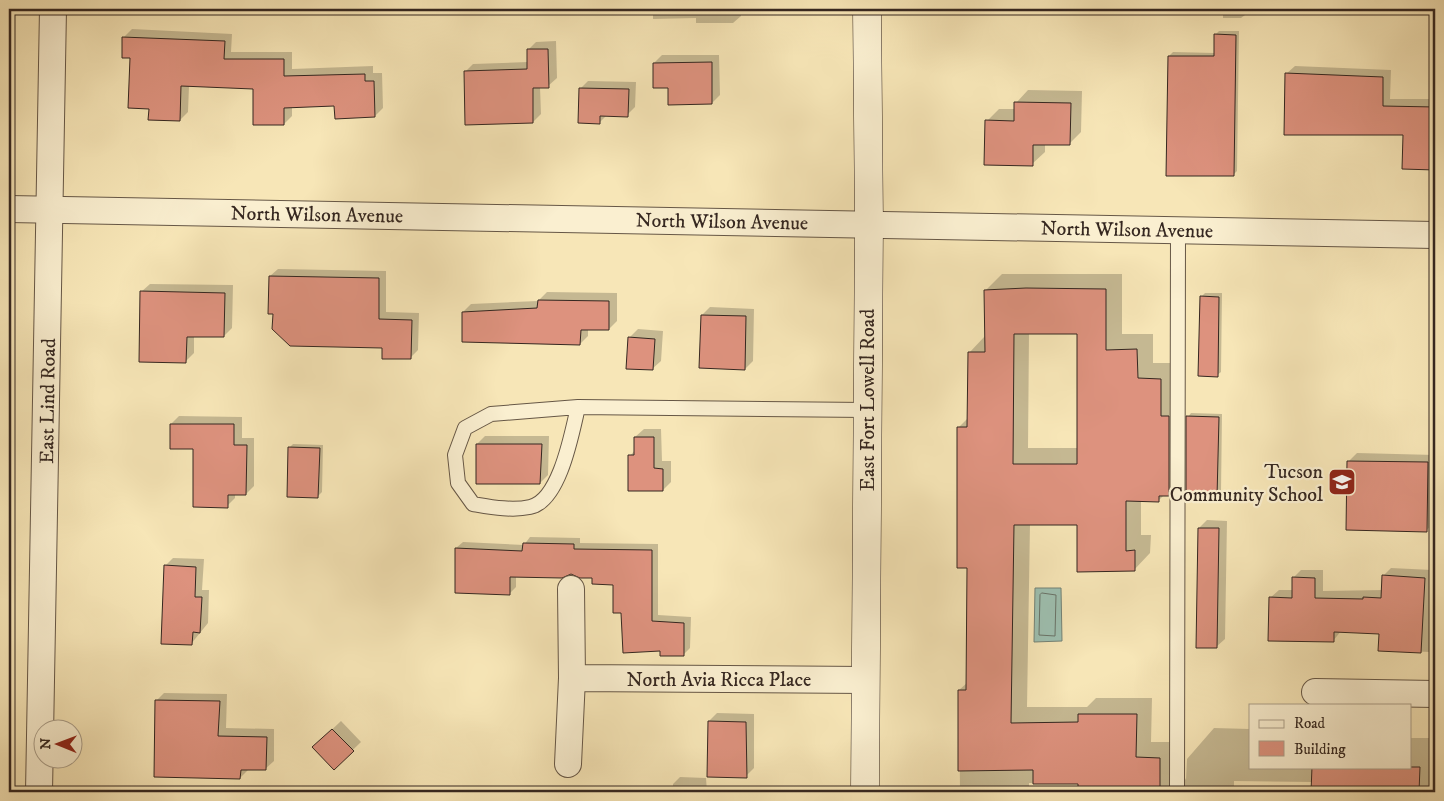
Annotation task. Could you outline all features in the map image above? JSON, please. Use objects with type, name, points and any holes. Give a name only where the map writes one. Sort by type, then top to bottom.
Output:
[{"type":"main road","name":"East Fort Lowell Road","points":[[865,792],[869,223],[866,9]]},
{"type":"street","name":"East Lind Road","points":[[39,792],[51,210],[53,9]]},
{"type":"street","name":"North Wilson Avenue","points":[[9,209],[869,223],[1435,235]]},
{"type":"street","points":[[568,764],[572,678],[571,589]]},
{"type":"street","name":"North Avia Ricca Place","points":[[572,678],[866,680]]},
{"type":"street","points":[[1315,692],[1435,694]]},
{"type":"lane","points":[[1177,792],[1178,230]]},
{"type":"lane","points":[[578,407],[558,478],[544,498],[532,508],[494,508],[473,504],[458,482],[455,455],[465,428],[491,414],[578,407],[867,410]]},
{"type":"water","points":[[1035,588],[1061,588],[1062,641],[1034,642]]},
{"type":"building","points":[[1214,34],[1236,35],[1234,176],[1166,176],[1168,56],[1214,56]]},
{"type":"building","points":[[122,37],[225,41],[224,59],[284,59],[284,76],[365,74],[365,81],[374,81],[375,117],[335,119],[334,106],[284,108],[284,125],[253,125],[253,89],[181,86],[180,121],[148,120],[149,109],[128,108],[130,58],[122,58]]},
{"type":"building","points":[[527,49],[548,49],[549,88],[533,88],[533,123],[465,125],[464,71],[527,69]]},
{"type":"building","points":[[712,62],[712,104],[668,105],[668,88],[653,88],[653,63]]},
{"type":"building","points":[[1285,73],[1383,77],[1383,106],[1435,107],[1435,170],[1402,169],[1403,135],[1284,135]]},
{"type":"building","points":[[579,88],[629,89],[628,117],[600,116],[600,124],[578,123]]},
{"type":"building","points":[[1014,102],[1071,103],[1070,145],[1033,145],[1033,166],[984,165],[985,120],[1014,121]]},
{"type":"building","points":[[269,276],[379,278],[379,319],[412,320],[411,359],[382,359],[382,348],[290,346],[272,329],[273,314],[268,314]]},
{"type":"building","points":[[1026,288],[1106,289],[1106,350],[1137,349],[1138,378],[1161,379],[1161,416],[1169,416],[1169,496],[1159,496],[1159,502],[1126,501],[1126,551],[1135,550],[1135,571],[1077,572],[1077,525],[1014,525],[1011,723],[1078,722],[1078,714],[1137,714],[1136,757],[1160,758],[1160,792],[1078,792],[1078,784],[1033,784],[1033,770],[958,771],[958,690],[966,690],[967,568],[957,568],[957,427],[967,427],[968,352],[985,352],[984,290]],"holes":[[[1014,334],[1077,334],[1077,464],[1013,464]]]},
{"type":"building","points":[[140,291],[225,293],[224,337],[187,337],[186,363],[139,362]]},
{"type":"building","points":[[1200,296],[1219,297],[1218,377],[1198,376]]},
{"type":"building","points":[[538,300],[609,301],[609,330],[581,330],[580,345],[462,342],[462,312],[537,308]]},
{"type":"building","points":[[701,315],[746,316],[745,370],[699,368]]},
{"type":"building","points":[[628,337],[655,339],[653,370],[626,369]]},
{"type":"building","points":[[1186,416],[1219,417],[1217,497],[1186,496]]},
{"type":"building","points":[[170,424],[234,424],[234,445],[247,445],[246,495],[228,495],[228,508],[193,507],[193,449],[170,449]]},
{"type":"building","points":[[634,437],[654,437],[654,468],[663,469],[663,491],[628,491],[628,455],[634,455]]},
{"type":"building","points":[[476,444],[542,444],[540,484],[476,484]]},
{"type":"building","points":[[288,447],[320,448],[318,498],[287,497]]},
{"type":"building","points":[[1347,461],[1428,462],[1427,532],[1346,530]]},
{"type":"building","points":[[1198,528],[1219,528],[1217,648],[1196,648]]},
{"type":"building","points":[[523,543],[574,544],[574,549],[652,550],[652,621],[684,623],[684,656],[660,656],[660,651],[623,653],[621,613],[613,613],[613,585],[592,584],[592,578],[580,578],[571,574],[562,578],[510,577],[510,595],[455,593],[455,548],[522,551]]},
{"type":"building","points":[[164,565],[196,567],[195,597],[202,597],[200,633],[193,632],[192,645],[161,644]]},
{"type":"building","points":[[1382,575],[1425,578],[1421,653],[1378,651],[1379,634],[1334,632],[1334,642],[1268,641],[1269,597],[1292,598],[1292,577],[1315,578],[1315,598],[1363,599],[1363,597],[1381,598]]},
{"type":"building","points":[[155,700],[220,701],[218,736],[267,737],[266,770],[241,770],[240,779],[154,777]]},
{"type":"building","points":[[708,721],[746,722],[747,778],[707,777]]},
{"type":"building","points":[[332,729],[354,751],[334,770],[312,747]]},
{"type":"building","points":[[1420,767],[1419,792],[1311,792],[1312,768]]},
{"type":"place","name":"Tucson Community School","points":[[1342,482]]}]
